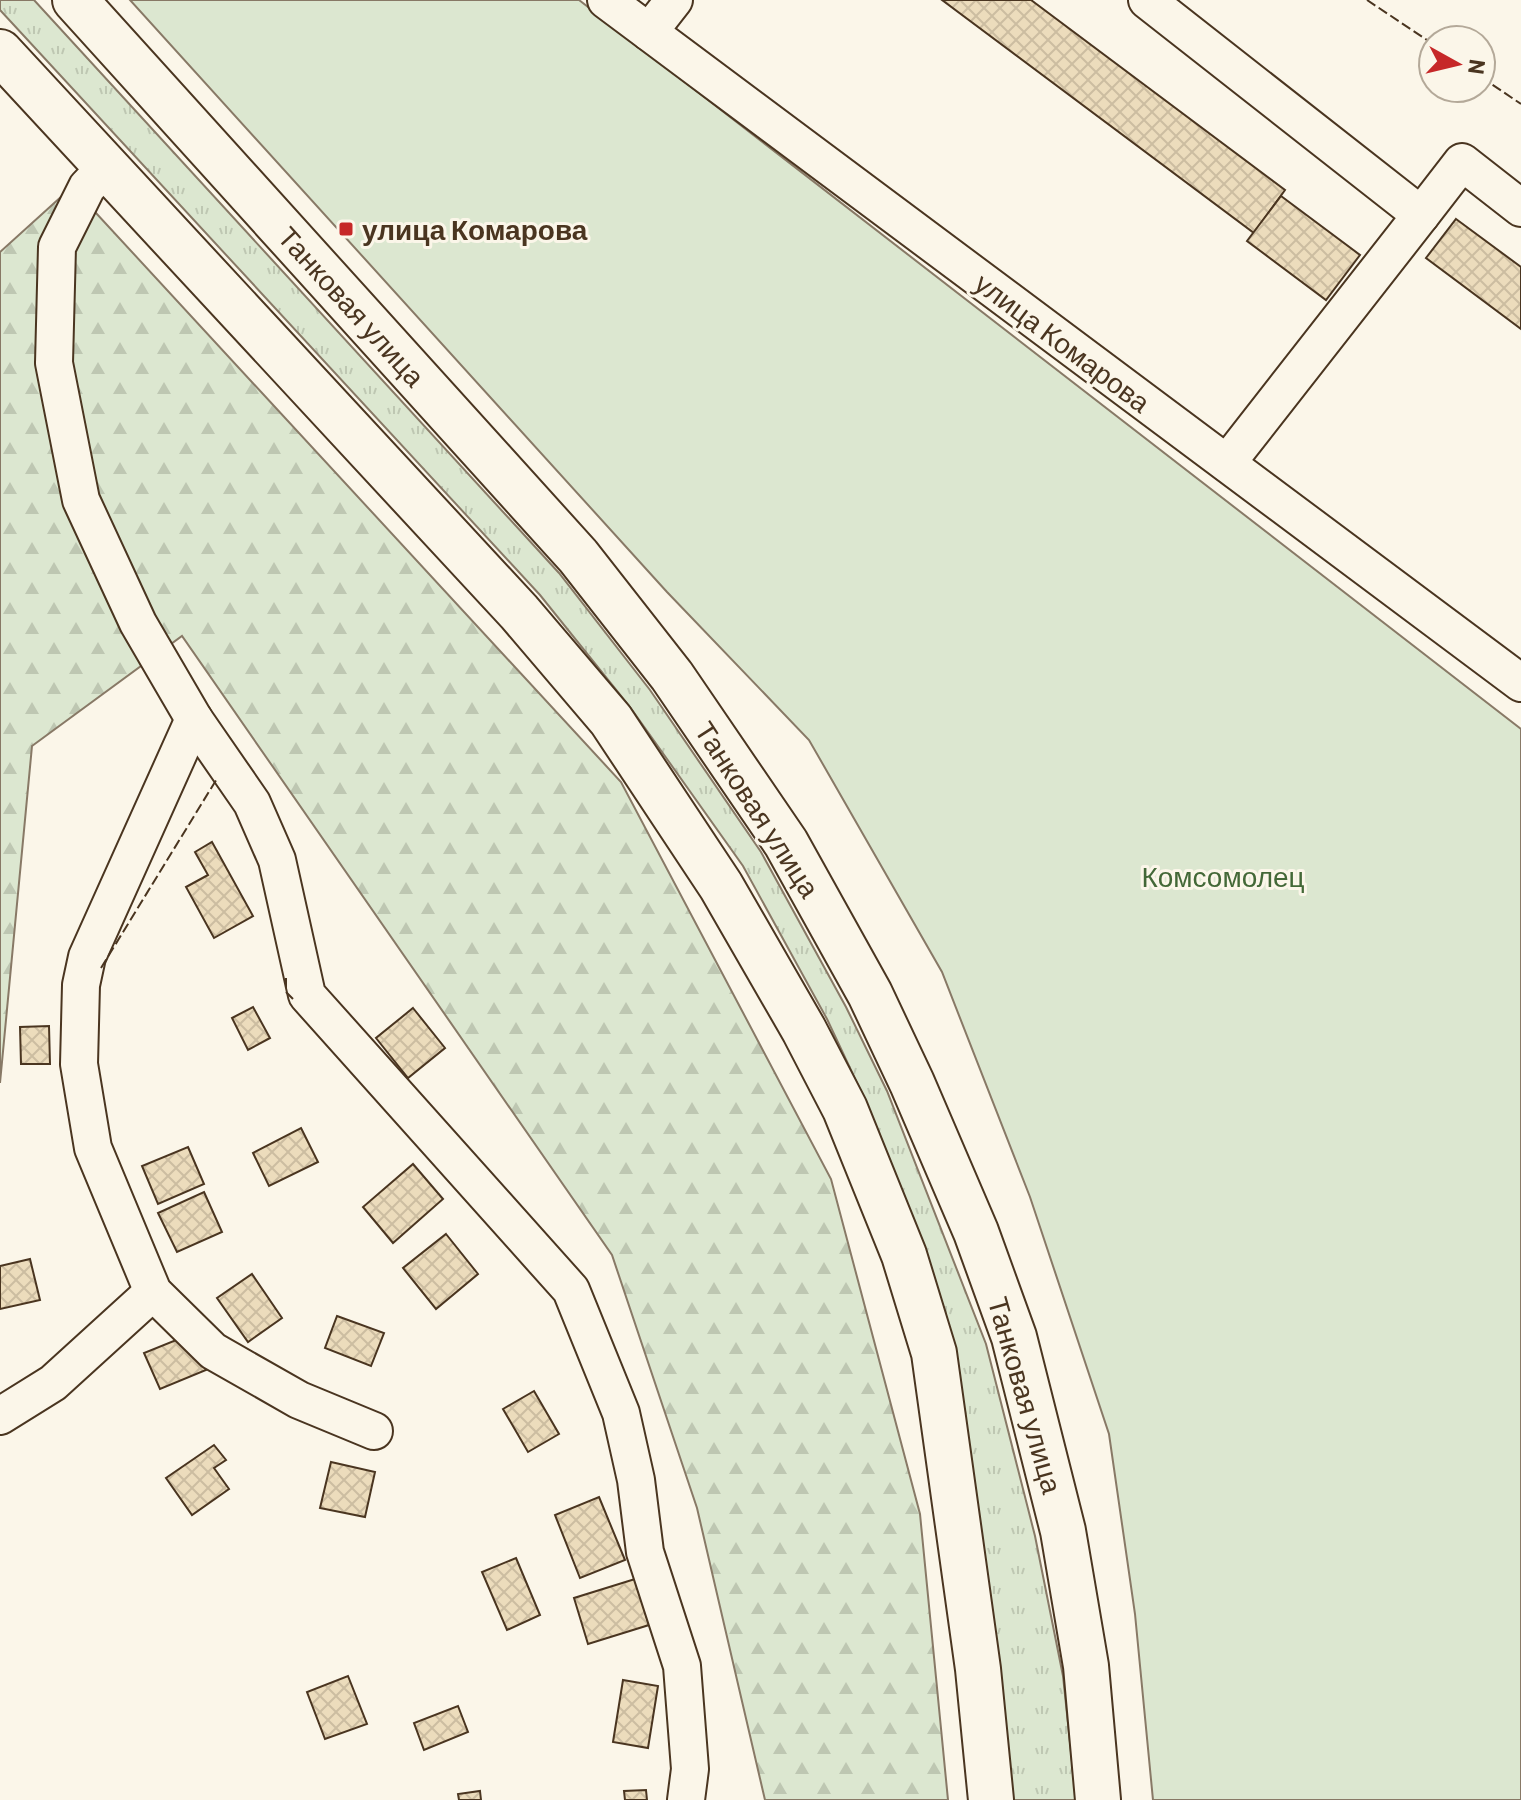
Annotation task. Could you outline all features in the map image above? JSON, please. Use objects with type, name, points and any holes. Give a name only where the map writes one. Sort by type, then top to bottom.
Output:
[{"type":"main road","name":"Танковая улица","points":[[75,0],[578,556],[672,676],[786,843],[870,994],[912,1083],[976,1232],[1014,1337],[1063,1531],[1086,1666],[1098,1800]]},
{"type":"main road","points":[[0,52],[519,612],[611,720],[721,886],[804,1030],[845,1109],[898,1241],[934,1353],[978,1669],[991,1800]]},
{"type":"street","name":"улица Комарова","points":[[606,0],[1521,683]]},
{"type":"street","points":[[649,32],[674,0]]},
{"type":"street","points":[[1147,0],[1421,215]]},
{"type":"street","points":[[1227,463],[1462,162],[1521,208]]},
{"type":"street","points":[[106,167],[87,187],[57,247],[54,363],[81,500],[138,623],[194,719],[252,803],[277,860],[307,995],[571,1290],[621,1413],[636,1480],[645,1552],[682,1666],[690,1769],[686,1800]]},
{"type":"street","points":[[194,719],[87,957],[81,985],[79,1064],[93,1148],[153,1292],[213,1351],[299,1400],[374,1431]]},
{"type":"street","points":[[0,1416],[53,1383],[153,1292]]},
{"type":"green space","points":[[0,0],[34,0],[559,573],[650,690],[761,852],[846,1007],[887,1091],[986,1344],[1035,1536],[1063,1676],[1076,1800],[1007,1800],[923,1249],[865,1100],[827,1019],[743,866],[630,707],[540,595],[0,10]]},
{"type":"green space","name":"Комсомолец","points":[[130,0],[579,0],[1521,729],[1521,1800],[1153,1800],[1135,1614],[1109,1434],[1030,1197],[942,972],[809,740],[667,592]]},
{"type":"green space","points":[[72,187],[621,782],[831,1179],[920,1514],[948,1800],[765,1800],[697,1508],[612,1255],[182,636],[32,746],[0,1083],[0,252]]},
{"type":"building","points":[[942,0],[1031,0],[1285,190],[1254,233]]},
{"type":"building","points":[[1281,196],[1360,255],[1326,300],[1247,241]]},
{"type":"building","points":[[1456,219],[1521,267],[1521,329],[1426,258]]},
{"type":"building","points":[[212,842],[253,916],[214,938],[186,887],[208,875],[195,852]]},
{"type":"building","points":[[253,1007],[270,1038],[248,1050],[232,1018]]},
{"type":"building","points":[[413,1008],[445,1048],[408,1078],[376,1038]]},
{"type":"building","points":[[49,1026],[50,1064],[21,1064],[20,1027]]},
{"type":"building","points":[[301,1128],[318,1162],[269,1186],[253,1153]]},
{"type":"building","points":[[188,1147],[204,1184],[158,1204],[142,1166]]},
{"type":"building","points":[[413,1164],[443,1199],[393,1243],[363,1207]]},
{"type":"building","points":[[204,1192],[222,1232],[177,1252],[158,1213]]},
{"type":"building","points":[[446,1234],[478,1274],[436,1309],[403,1268]]},
{"type":"building","points":[[30,1259],[40,1300],[0,1309],[0,1266]]},
{"type":"building","points":[[252,1274],[282,1318],[248,1342],[217,1298]]},
{"type":"building","points":[[337,1316],[384,1333],[371,1366],[325,1348]]},
{"type":"building","points":[[191,1334],[206,1370],[160,1389],[144,1353]]},
{"type":"building","points":[[534,1391],[559,1434],[528,1452],[503,1409]]},
{"type":"building","points":[[214,1445],[226,1460],[214,1468],[229,1489],[192,1515],[166,1478]]},
{"type":"building","points":[[331,1462],[375,1472],[365,1517],[320,1508]]},
{"type":"building","points":[[599,1497],[625,1560],[580,1578],[555,1515]]},
{"type":"building","points":[[516,1558],[540,1615],[507,1630],[482,1572]]},
{"type":"building","points":[[635,1579],[649,1625],[588,1644],[574,1598]]},
{"type":"building","points":[[348,1676],[367,1724],[325,1739],[307,1692]]},
{"type":"building","points":[[623,1680],[658,1686],[648,1748],[613,1742]]},
{"type":"building","points":[[458,1706],[468,1732],[424,1750],[414,1723]]},
{"type":"building","points":[[646,1790],[647,1800],[625,1800],[624,1791]]},
{"type":"building","points":[[480,1791],[481,1800],[459,1800],[458,1794]]},
{"type":"fence","points":[[1367,0],[1417,33]]},
{"type":"fence","points":[[1497,88],[1521,104]]},
{"type":"fence","points":[[101,968],[218,777]]},
{"type":"fence","points":[[286,978],[286,992],[293,999]]},
{"type":"place","name":"улица Комарова","points":[[346,229]]}]
